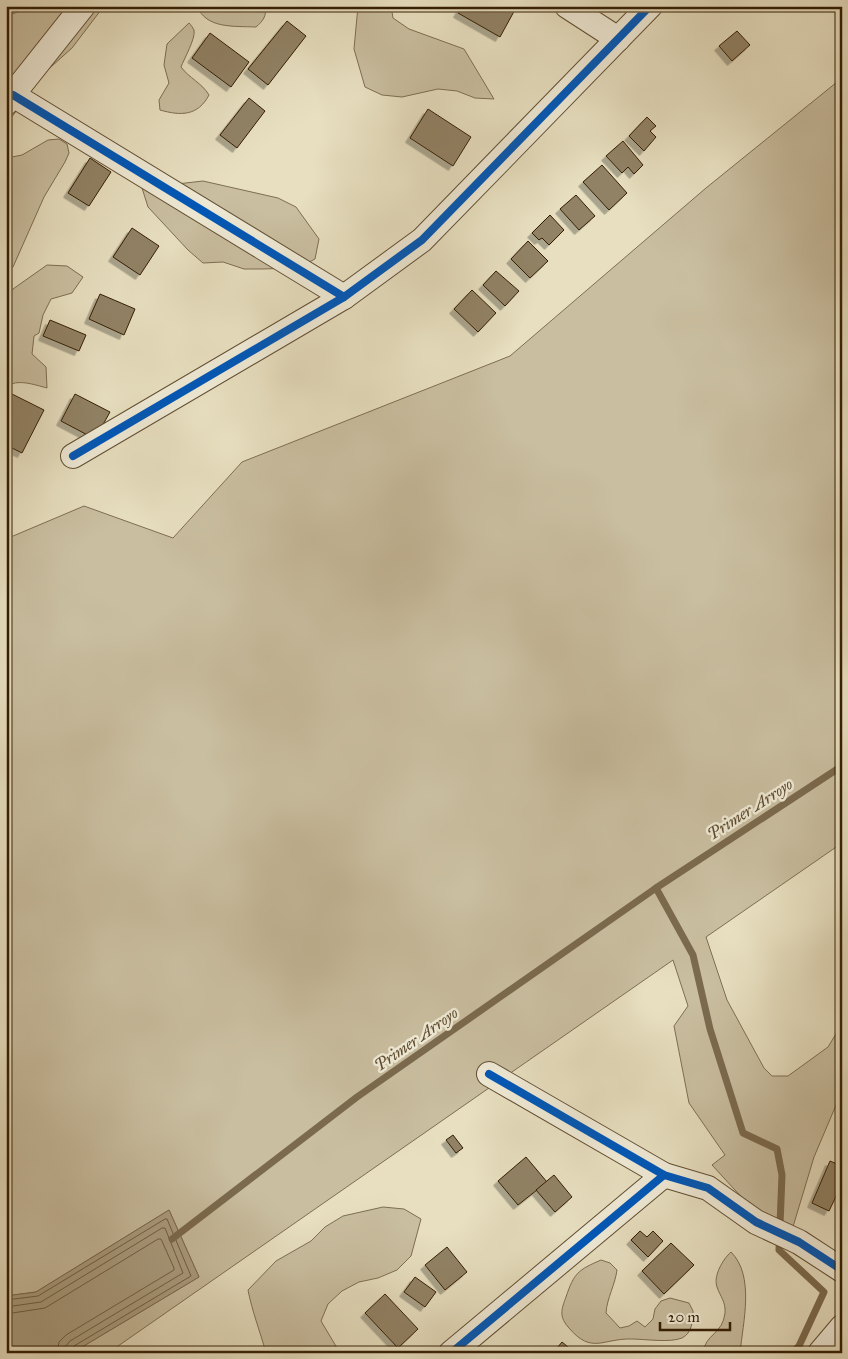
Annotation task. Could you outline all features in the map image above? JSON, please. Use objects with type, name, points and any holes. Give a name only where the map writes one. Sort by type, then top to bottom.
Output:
[{"type":"street","points":[[83,6],[10,99],[344,297]]},
{"type":"street","points":[[567,6],[618,39]]},
{"type":"street","points":[[73,456],[344,297],[422,240],[650,6]]},
{"type":"street","points":[[489,1074],[664,1175],[708,1188],[756,1222],[799,1242],[842,1270]]},
{"type":"street","points":[[451,1353],[664,1175]]},
{"type":"street","points":[[820,1353],[842,1327]]},
{"type":"shaded area","points":[[34,6],[104,6],[72,48],[43,74],[6,125],[6,14],[12,14]]},
{"type":"shaded area","points":[[197,6],[265,6],[265,15],[256,27],[222,25],[207,19]]},
{"type":"shaded area","points":[[358,6],[391,6],[393,18],[409,29],[464,49],[494,99],[475,98],[457,91],[438,89],[402,97],[382,95],[365,87],[354,49]]},
{"type":"shaded area","points":[[189,23],[194,30],[194,34],[181,67],[209,95],[200,107],[188,113],[160,110],[159,100],[169,83],[164,65],[167,44]]},
{"type":"shaded area","points":[[842,78],[842,843],[706,937],[727,1000],[764,1068],[772,1076],[788,1076],[828,1047],[842,1024],[842,1091],[814,1157],[792,1230],[747,1203],[712,1165],[725,1155],[689,1103],[674,1026],[688,1006],[673,960],[108,1353],[72,1353],[199,1277],[169,1210],[36,1292],[6,1296],[6,539],[84,506],[173,538],[242,462],[510,356],[706,188]]},
{"type":"shaded area","points":[[59,139],[67,144],[69,153],[44,197],[13,267],[6,273],[6,162],[12,157],[22,155],[48,140]]},
{"type":"shaded area","points":[[203,181],[278,198],[296,207],[319,239],[315,259],[298,268],[244,269],[223,262],[203,263],[188,250],[148,207],[142,188]]},
{"type":"shaded area","points":[[47,265],[67,266],[83,277],[72,293],[51,299],[43,315],[39,333],[34,336],[32,354],[46,367],[47,388],[21,383],[10,384],[6,387],[6,300],[13,289]]},
{"type":"shaded area","points":[[383,1207],[404,1209],[421,1219],[411,1256],[397,1270],[378,1278],[359,1282],[342,1291],[328,1304],[321,1321],[340,1353],[266,1353],[248,1290],[276,1261],[311,1241],[325,1227],[343,1216]]},
{"type":"shaded area","points":[[731,1252],[743,1274],[745,1286],[745,1314],[740,1353],[703,1353],[707,1342],[724,1320],[725,1306],[717,1287],[716,1278],[722,1263]]},
{"type":"shaded area","points":[[601,1260],[610,1263],[617,1270],[606,1313],[620,1328],[629,1326],[637,1321],[645,1327],[653,1319],[655,1309],[661,1301],[670,1298],[689,1303],[693,1315],[688,1333],[682,1338],[671,1340],[622,1339],[598,1343],[584,1341],[577,1336],[562,1317],[563,1306],[572,1282],[578,1273]]},
{"type":"water","points":[[169,1210],[199,1277],[72,1353],[6,1353],[6,1296],[36,1292]]},
{"type":"building","points":[[462,6],[517,6],[500,37],[458,13]]},
{"type":"building","points":[[287,21],[306,36],[268,85],[248,69]]},
{"type":"building","points":[[737,31],[750,45],[732,61],[719,46]]},
{"type":"building","points":[[210,33],[249,62],[231,87],[192,58]]},
{"type":"building","points":[[249,98],[265,111],[237,148],[220,135]]},
{"type":"building","points":[[428,109],[471,137],[453,166],[410,138]]},
{"type":"building","points":[[647,117],[656,126],[650,131],[656,137],[644,151],[629,136]]},
{"type":"building","points":[[623,141],[643,165],[634,174],[628,167],[622,173],[606,156]]},
{"type":"building","points":[[90,158],[111,172],[89,206],[68,193]]},
{"type":"building","points":[[602,165],[627,193],[609,210],[583,182]]},
{"type":"building","points":[[576,195],[595,216],[579,230],[560,209]]},
{"type":"building","points":[[550,215],[564,230],[549,245],[542,238],[539,240],[532,233]]},
{"type":"building","points":[[132,228],[159,246],[140,275],[113,257]]},
{"type":"building","points":[[528,241],[548,261],[530,278],[511,259]]},
{"type":"building","points":[[496,271],[519,291],[505,306],[483,285]]},
{"type":"building","points":[[472,290],[496,313],[478,332],[454,309]]},
{"type":"building","points":[[100,294],[135,309],[124,335],[89,319]]},
{"type":"building","points":[[50,320],[86,335],[79,351],[43,336]]},
{"type":"building","points":[[12,394],[44,410],[22,453],[6,445],[6,406]]},
{"type":"building","points":[[75,394],[110,412],[95,439],[61,421]]},
{"type":"building","points":[[453,1135],[463,1148],[456,1153],[446,1140]]},
{"type":"building","points":[[526,1157],[547,1182],[518,1205],[498,1181]]},
{"type":"building","points":[[830,1161],[842,1166],[842,1184],[829,1211],[812,1203]]},
{"type":"building","points":[[554,1175],[572,1197],[555,1212],[536,1190]]},
{"type":"building","points":[[640,1231],[647,1237],[653,1231],[663,1241],[648,1257],[631,1240]]},
{"type":"building","points":[[671,1243],[694,1265],[664,1294],[642,1271]]},
{"type":"building","points":[[447,1247],[467,1272],[445,1290],[425,1265]]},
{"type":"building","points":[[415,1277],[436,1292],[425,1307],[404,1292]]},
{"type":"building","points":[[385,1294],[418,1329],[398,1348],[365,1313]]},
{"type":"building","points":[[562,1342],[573,1351],[572,1353],[553,1353]]},
{"type":"waterway","name":"Primer Arroyo","points":[[172,1239],[357,1097],[656,888],[842,766]]},
{"type":"waterway","points":[[656,888],[693,955],[710,1029],[743,1133],[777,1149],[782,1175],[779,1250],[824,1292],[799,1346],[792,1353]]},
{"type":"cycle path","points":[[73,456],[344,297],[422,240],[650,6]]},
{"type":"cycle path","points":[[13,95],[344,297]]},
{"type":"cycle path","points":[[489,1074],[664,1175],[708,1188],[756,1222],[799,1242],[842,1270]]},
{"type":"cycle path","points":[[451,1353],[664,1175]]}]
